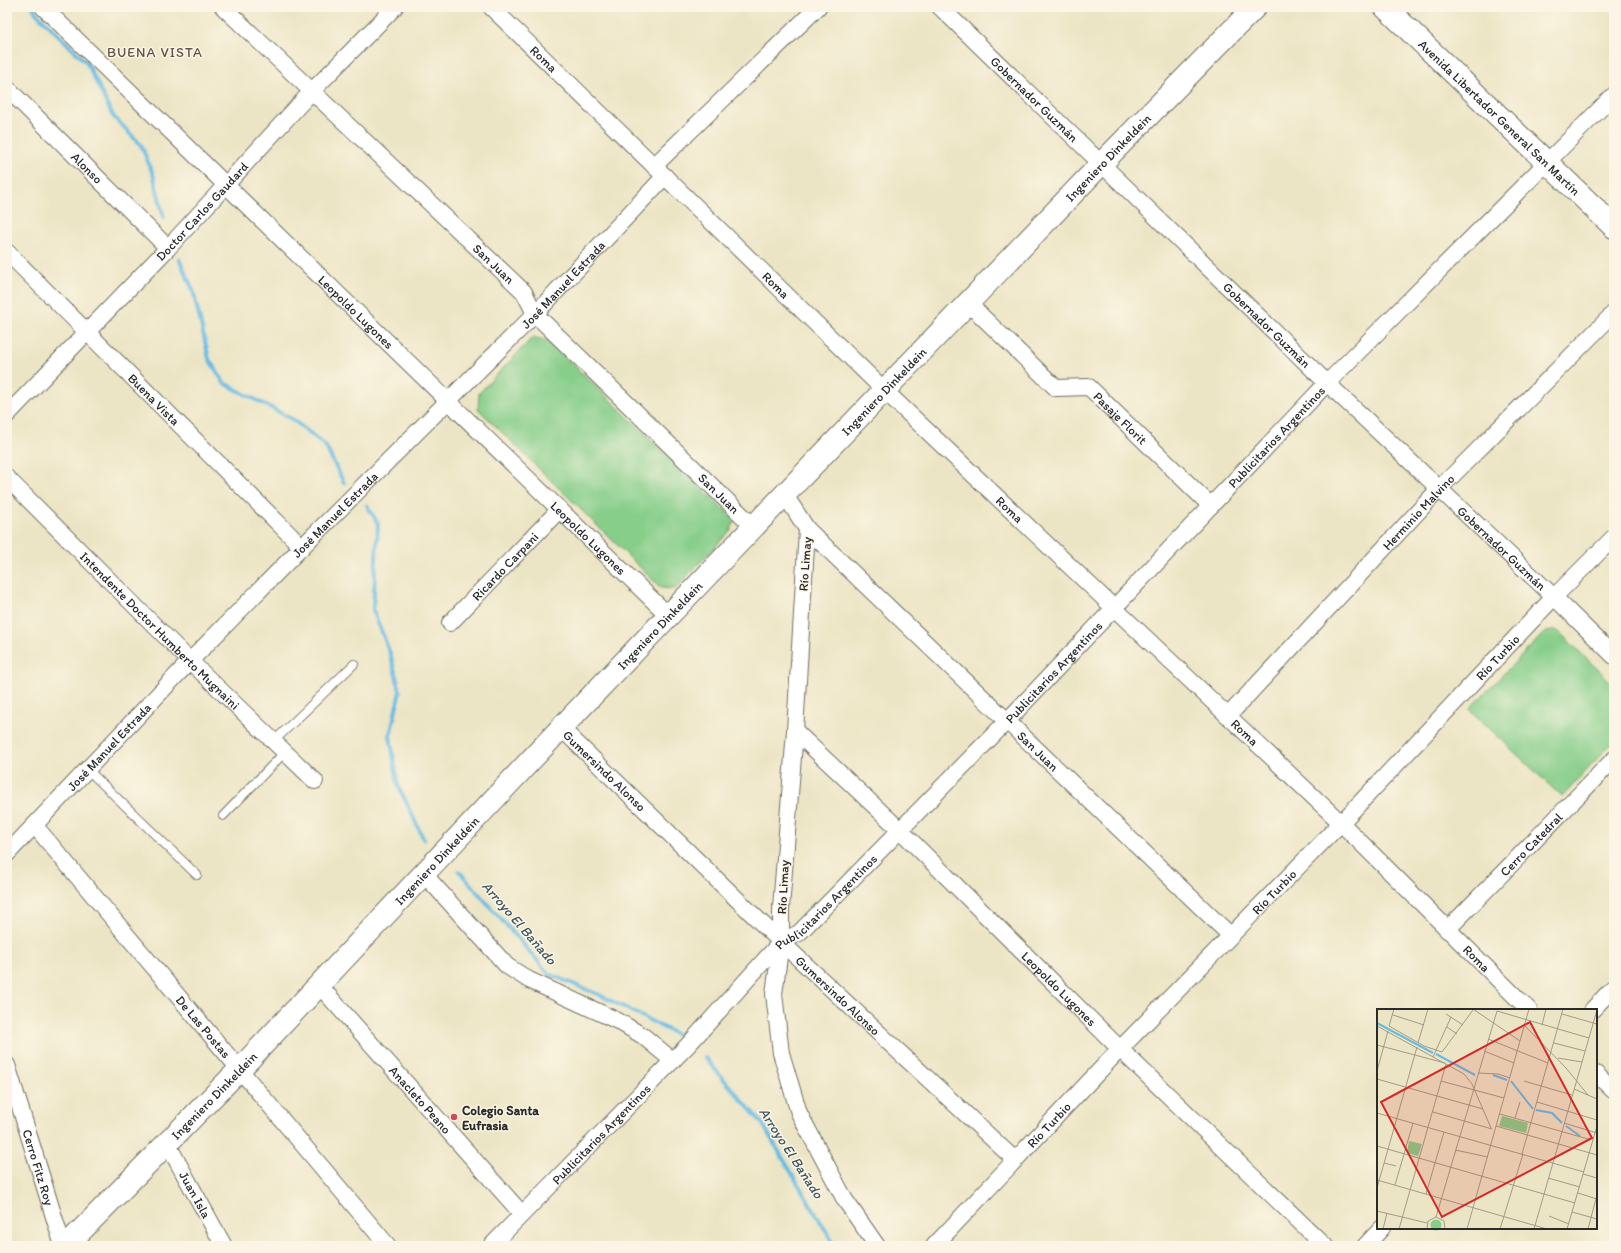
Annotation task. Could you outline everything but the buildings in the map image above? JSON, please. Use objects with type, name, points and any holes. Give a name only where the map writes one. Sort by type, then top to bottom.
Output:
[{"type":"main road","name":"Ingeniero Dinkeldein","points":[[66,1246],[240,1069],[561,728],[785,494],[886,391],[1102,163],[1255,7]]},
{"type":"main road","name":"Avenida Libertador General San Martín","points":[[1385,7],[1614,228]]},
{"type":"street","name":"Leopoldo Lugones","points":[[43,7],[669,616]]},
{"type":"street","name":"San Juan","points":[[223,7],[524,292],[535,314],[754,527]]},
{"type":"street","name":"Doctor Carlos Gaudard","points":[[7,415],[168,248],[312,91],[395,7]]},
{"type":"street","name":"Roma","points":[[491,7],[886,391],[1341,823],[1447,930],[1529,1009]]},
{"type":"street","name":"José Manuel Estrada","points":[[7,854],[190,661],[535,314],[659,171],[818,7]]},
{"type":"street","name":"Gobernador Guzmán","points":[[940,7],[1614,656]]},
{"type":"street","name":"Alonso","points":[[7,88],[168,248]]},
{"type":"street","name":"Publicitarios Argentinos","points":[[492,1246],[672,1060],[781,942],[799,933],[1007,721],[1328,382],[1547,164],[1614,95]]},
{"type":"street","name":"Buena Vista","points":[[7,252],[302,547]]},
{"type":"street","name":"Pasaje Florit","points":[[969,304],[1056,388],[1089,387],[1211,506]]},
{"type":"street","name":"Herminio Malvino","points":[[1228,716],[1440,488],[1614,313]]},
{"type":"street","name":"Intendente Doctor Humberto Mugnaini","points":[[7,478],[190,661],[315,781]]},
{"type":"street","name":"San Juan","points":[[785,494],[807,529],[1230,936]]},
{"type":"street","name":"Ricardo Carpani","points":[[450,623],[560,509]]},
{"type":"street","name":"Río Limay","points":[[807,529],[795,731],[781,908],[781,942],[774,994],[781,1053],[799,1113],[845,1200],[877,1246]]},
{"type":"street","name":"Río Turbio","points":[[934,1246],[1120,1049],[1341,823],[1554,597],[1614,537]]},
{"type":"street","name":"Gumersindo Alonso","points":[[561,728],[781,942],[1015,1160]]},
{"type":"street","name":"Leopoldo Lugones","points":[[795,731],[900,830],[1120,1049],[1325,1246]]},
{"type":"street","name":"Cerro Catedral","points":[[1447,930],[1614,759]]},
{"type":"street","name":"De Las Postas","points":[[35,826],[388,1246]]},
{"type":"street","points":[[424,874],[507,966],[529,980],[618,1021],[643,1036],[672,1060]]},
{"type":"street","name":"Anacleto Peano","points":[[319,985],[522,1214]]},
{"type":"street","points":[[1593,1009],[1614,987]]},
{"type":"street","name":"Cerro Fitz Roy","points":[[7,1065],[63,1246]]},
{"type":"street","points":[[1597,1075],[1614,1091]]},
{"type":"street","name":"Juan Isla","points":[[166,1143],[224,1246]]},
{"type":"street","points":[[1365,1246],[1381,1229]]},
{"type":"lane","points":[[274,741],[354,664]]},
{"type":"lane","points":[[223,816],[285,752]]},
{"type":"lane","points":[[88,770],[197,875]]},
{"type":"green space","points":[[533,337],[549,341],[735,520],[731,530],[675,589],[661,588],[478,409],[479,393]]},
{"type":"green space","points":[[1557,630],[1614,685],[1614,741],[1562,797],[1469,709],[1545,632]]},
{"type":"waterway","name":"Arroyo El Bañado","points":[[33,7],[36,13],[87,63],[113,116],[141,145],[153,174],[164,218]]},
{"type":"waterway","name":"Arroyo El Bañado","points":[[179,259],[193,290],[209,359],[224,383],[292,419],[325,445],[344,483]]},
{"type":"waterway","name":"Arroyo El Bañado","points":[[367,505],[378,524],[373,610],[390,653],[400,691],[390,736],[398,785],[424,840]]},
{"type":"waterway","name":"Arroyo El Bañado","points":[[459,871],[549,974],[602,996],[676,1034]]},
{"type":"waterway","name":"Arroyo El Bañado","points":[[705,1058],[762,1123],[835,1246]]},
{"type":"place","name":"Colegio Santa Eufrasia","points":[[454,1117]]},
{"type":"district","name":"BUENA VISTA","points":[[155,52]]}]
